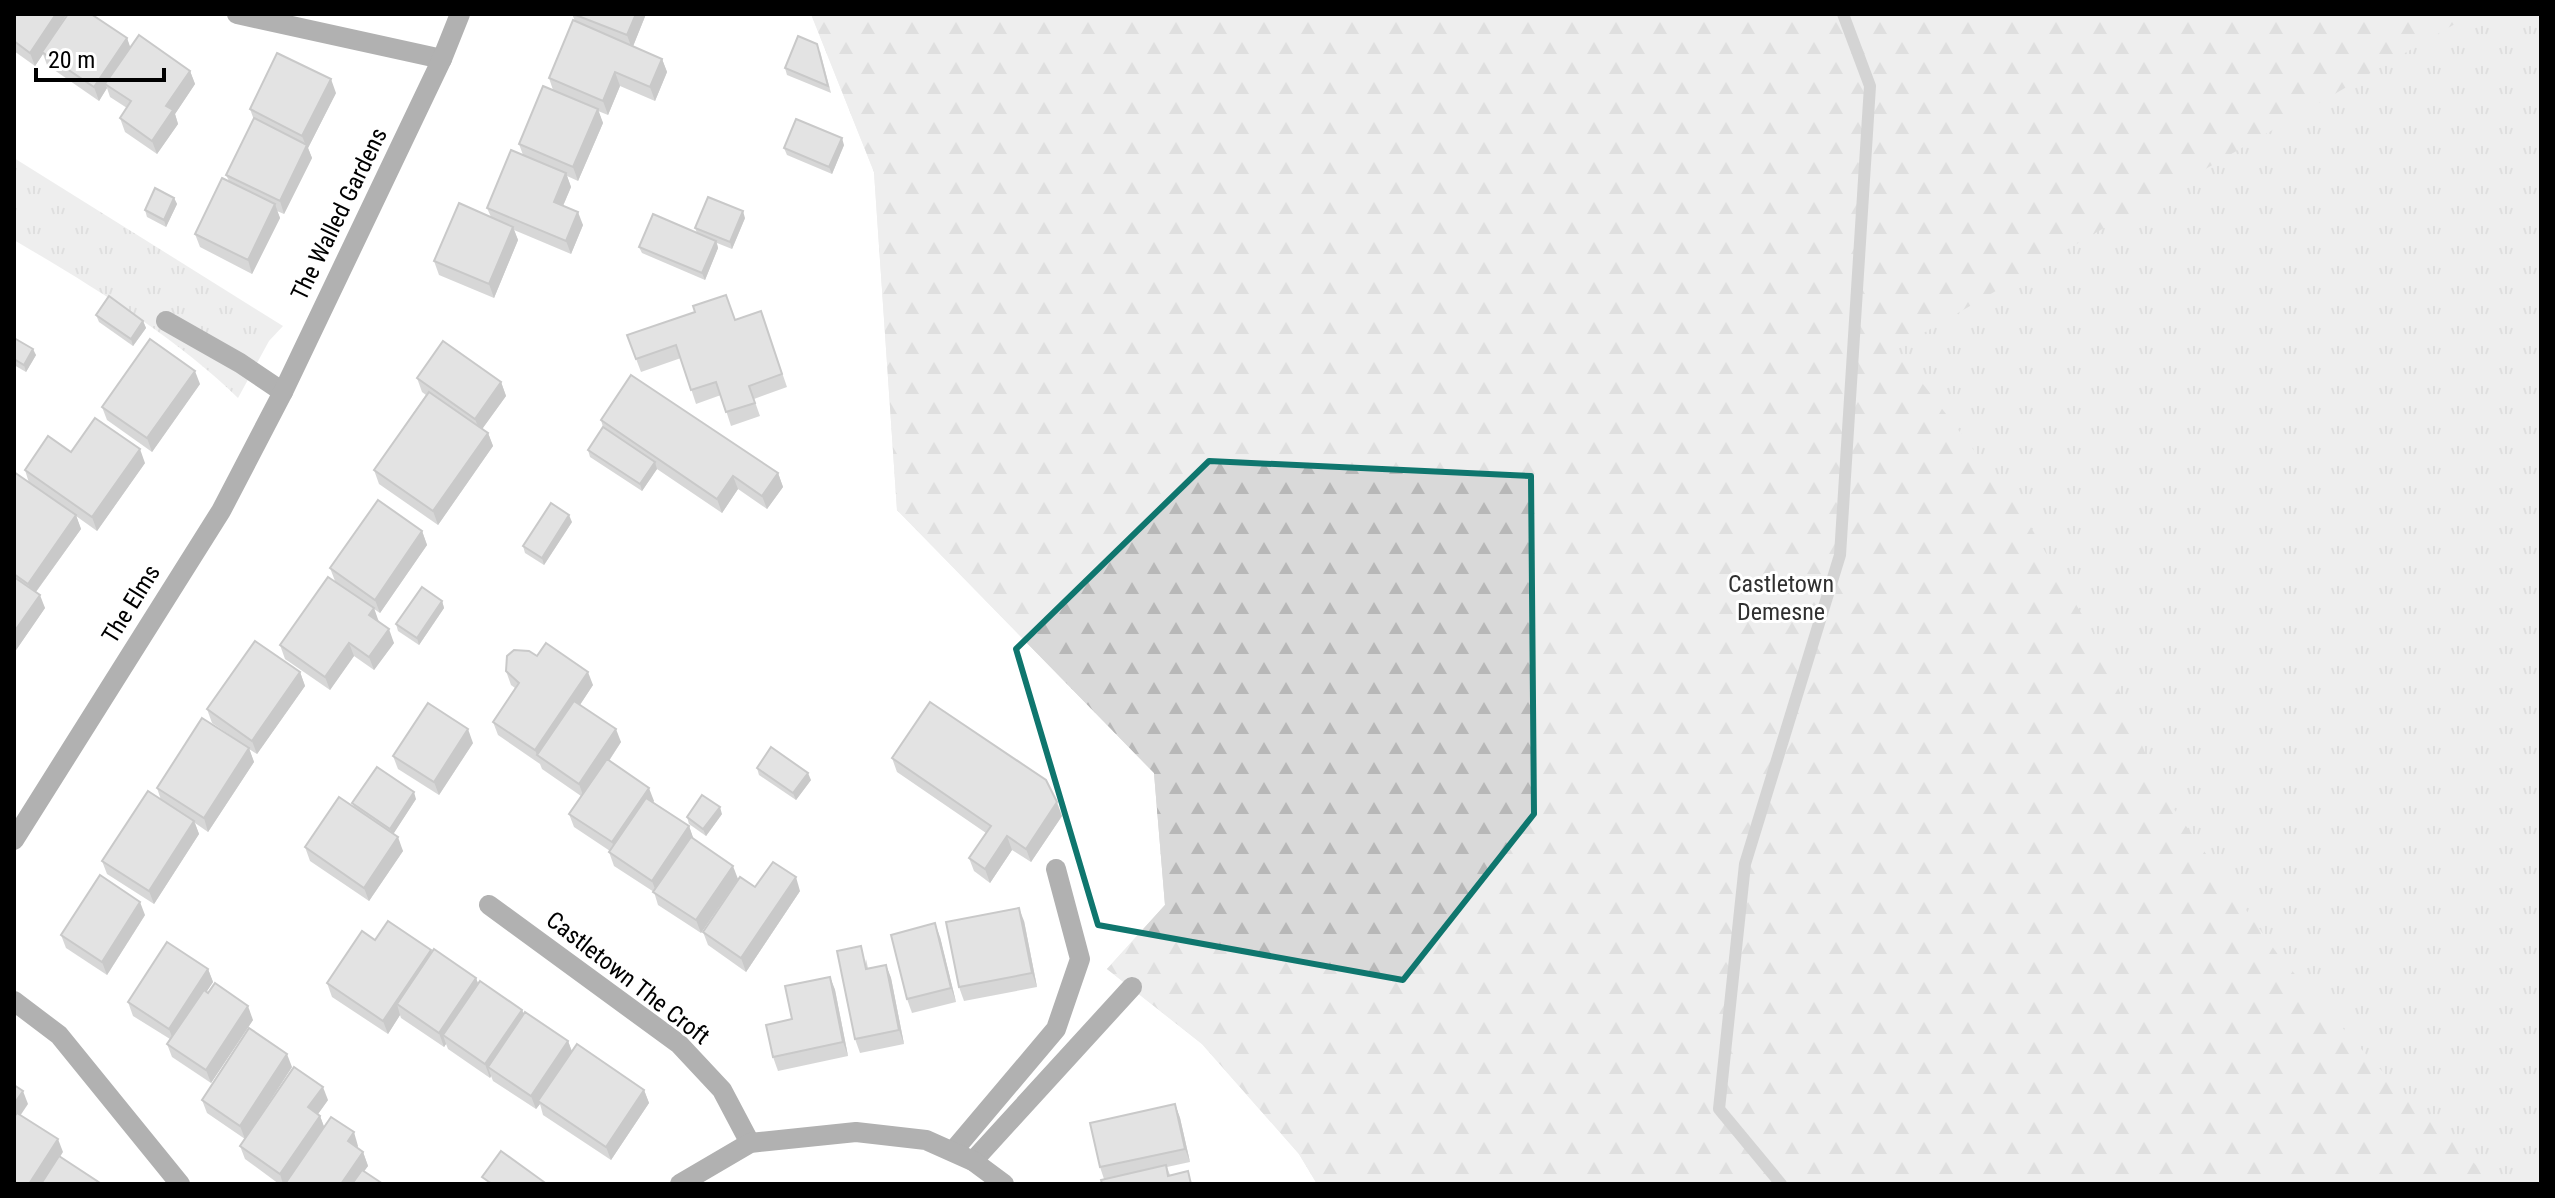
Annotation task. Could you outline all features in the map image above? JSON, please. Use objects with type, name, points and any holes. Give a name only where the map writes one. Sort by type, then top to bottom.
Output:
[{"type":"street","points":[[237,14],[442,59]]},
{"type":"street","name":"The Walled Gardens","points":[[283,392],[442,59],[460,14]]},
{"type":"street","points":[[166,321],[240,363],[283,392]]},
{"type":"street","name":"The Elms","points":[[14,840],[221,511],[283,392]]},
{"type":"street","points":[[953,1151],[1056,1029],[1080,959],[1056,869]]},
{"type":"street","name":"Castletown The Croft","points":[[489,905],[679,1044],[722,1090],[750,1143]]},
{"type":"street","points":[[973,1161],[1132,987]]},
{"type":"street","points":[[14,1001],[59,1035],[180,1184]]},
{"type":"street","points":[[680,1184],[750,1143],[856,1132],[926,1140],[973,1161],[1004,1184]]},
{"type":"highlighted area","points":[[1209,461],[1531,476],[1534,814],[1403,980],[1098,925],[1016,649]]},
{"type":"green space","name":"Castletown Demesne","points":[[811,14],[2541,14],[2541,1184],[1317,1184],[1299,1154],[1202,1044],[1107,969],[1165,905],[1154,773],[897,510],[874,172]]},
{"type":"green space","name":"Castletown Demesne","points":[[811,14],[2472,14],[1896,349],[2023,514],[2101,647],[2161,791],[2279,956],[2371,1060],[2495,1184],[1317,1184],[1299,1154],[1202,1044],[1107,969],[1165,905],[1154,773],[897,510],[874,172]]},
{"type":"green space","points":[[14,158],[283,326],[269,341],[238,398],[160,333],[14,240]]},
{"type":"building","points":[[14,14],[56,14],[30,53],[14,41]]},
{"type":"building","points":[[68,14],[91,14],[127,38],[94,87],[42,52]]},
{"type":"building","points":[[573,14],[636,14],[627,35]]},
{"type":"building","points":[[573,20],[662,59],[650,87],[615,72],[603,101],[549,78]]},
{"type":"building","points":[[139,35],[190,71],[166,106],[173,110],[152,141],[120,118],[131,101],[105,84]]},
{"type":"building","points":[[798,36],[817,44],[828,86],[785,68]]},
{"type":"building","points":[[277,53],[331,79],[302,136],[250,109]]},
{"type":"building","points":[[543,86],[598,109],[573,167],[519,144]]},
{"type":"building","points":[[254,118],[307,145],[280,201],[226,175]]},
{"type":"building","points":[[796,119],[842,138],[829,167],[784,148]]},
{"type":"building","points":[[511,150],[566,173],[554,202],[578,212],[566,241],[487,208]]},
{"type":"building","points":[[222,178],[275,204],[248,260],[195,234]]},
{"type":"building","points":[[155,188],[174,198],[164,220],[145,210]]},
{"type":"building","points":[[708,197],[743,211],[730,242],[695,228]]},
{"type":"building","points":[[459,203],[513,227],[489,284],[434,261]]},
{"type":"building","points":[[653,214],[716,241],[702,273],[639,247]]},
{"type":"building","points":[[726,295],[735,320],[761,311],[782,374],[749,386],[755,403],[726,412],[716,382],[691,390],[676,345],[636,359],[627,335],[695,312],[693,306]]},
{"type":"building","points":[[109,296],[143,321],[131,339],[96,315]]},
{"type":"building","points":[[14,338],[33,349],[24,365],[14,359]]},
{"type":"building","points":[[150,339],[195,371],[147,438],[102,407]]},
{"type":"building","points":[[443,341],[501,382],[475,419],[417,378]]},
{"type":"building","points":[[631,375],[778,473],[762,496],[733,476],[717,499],[601,420]]},
{"type":"building","points":[[429,392],[488,433],[433,511],[374,470]]},
{"type":"building","points":[[95,418],[140,449],[92,517],[25,470],[48,436],[71,452]]},
{"type":"building","points":[[603,427],[655,462],[640,484],[588,450]]},
{"type":"building","points":[[14,472],[76,515],[28,584],[14,574]]},
{"type":"building","points":[[378,500],[422,531],[375,600],[330,568]]},
{"type":"building","points":[[551,503],[569,515],[542,558],[523,546]]},
{"type":"building","points":[[14,577],[40,595],[14,632]]},
{"type":"building","points":[[328,577],[374,608],[369,615],[389,629],[369,657],[349,643],[325,677],[280,645]]},
{"type":"building","points":[[422,587],[442,601],[417,638],[396,624]]},
{"type":"building","points":[[255,641],[300,672],[252,741],[207,709]]},
{"type":"building","points":[[546,643],[588,672],[535,750],[493,722],[519,683],[506,671],[507,656],[514,650],[529,651],[537,656]]},
{"type":"building","points":[[574,701],[616,729],[579,784],[537,755]]},
{"type":"building","points":[[930,702],[1046,780],[1057,802],[1026,849],[1007,836],[985,869],[969,858],[991,826],[892,758]]},
{"type":"building","points":[[428,703],[468,729],[434,782],[393,756]]},
{"type":"building","points":[[202,718],[249,748],[204,818],[157,788]]},
{"type":"building","points":[[771,747],[808,773],[793,793],[757,768]]},
{"type":"building","points":[[607,759],[649,788],[612,842],[569,814]]},
{"type":"building","points":[[377,767],[414,792],[390,829],[352,803]]},
{"type":"building","points":[[148,791],[194,821],[149,891],[102,861]]},
{"type":"building","points":[[702,795],[720,807],[703,829],[687,817]]},
{"type":"building","points":[[339,797],[398,837],[364,888],[305,847]]},
{"type":"building","points":[[646,798],[689,826],[652,881],[609,852]]},
{"type":"building","points":[[691,837],[733,866],[696,920],[653,892]]},
{"type":"building","points":[[773,862],[796,877],[741,958],[703,932],[740,877],[755,887]]},
{"type":"building","points":[[100,875],[140,902],[102,962],[61,935]]},
{"type":"building","points":[[1019,908],[1032,973],[959,987],[946,922]]},
{"type":"building","points":[[388,921],[431,950],[383,1021],[327,983],[362,931],[375,940]]},
{"type":"building","points":[[935,923],[951,988],[907,999],[891,935]]},
{"type":"building","points":[[167,942],[208,969],[169,1029],[128,1002]]},
{"type":"building","points":[[861,946],[866,969],[886,965],[899,1030],[855,1039],[837,951]]},
{"type":"building","points":[[434,949],[476,978],[439,1033],[397,1004]]},
{"type":"building","points":[[830,977],[843,1042],[773,1057],[766,1025],[792,1019],[785,986]]},
{"type":"building","points":[[480,981],[522,1010],[485,1064],[443,1035]]},
{"type":"building","points":[[215,983],[248,1006],[206,1070],[167,1044],[204,990],[208,993]]},
{"type":"building","points":[[525,1012],[568,1041],[531,1096],[488,1067]]},
{"type":"building","points":[[249,1028],[287,1054],[240,1126],[202,1100]]},
{"type":"building","points":[[577,1044],[644,1090],[606,1147],[538,1101]]},
{"type":"building","points":[[294,1067],[323,1087],[308,1107],[320,1116],[280,1174],[240,1146]]},
{"type":"building","points":[[14,1085],[23,1091],[14,1104]]},
{"type":"building","points":[[1175,1104],[1185,1149],[1100,1167],[1090,1123]]},
{"type":"building","points":[[17,1113],[58,1139],[29,1184],[14,1184],[14,1117]]},
{"type":"building","points":[[331,1117],[354,1132],[348,1141],[363,1152],[341,1184],[285,1184]]},
{"type":"building","points":[[501,1151],[544,1182],[492,1184],[482,1177]]},
{"type":"building","points":[[59,1156],[100,1183],[41,1184]]},
{"type":"building","points":[[1166,1165],[1168,1176],[1188,1171],[1191,1184],[1102,1184],[1101,1180]]},
{"type":"building","points":[[362,1170],[383,1184],[352,1184]]},
{"type":"waterway","points":[[1781,1184],[1719,1109],[1745,864],[1840,555],[1870,86],[1843,14]]}]
